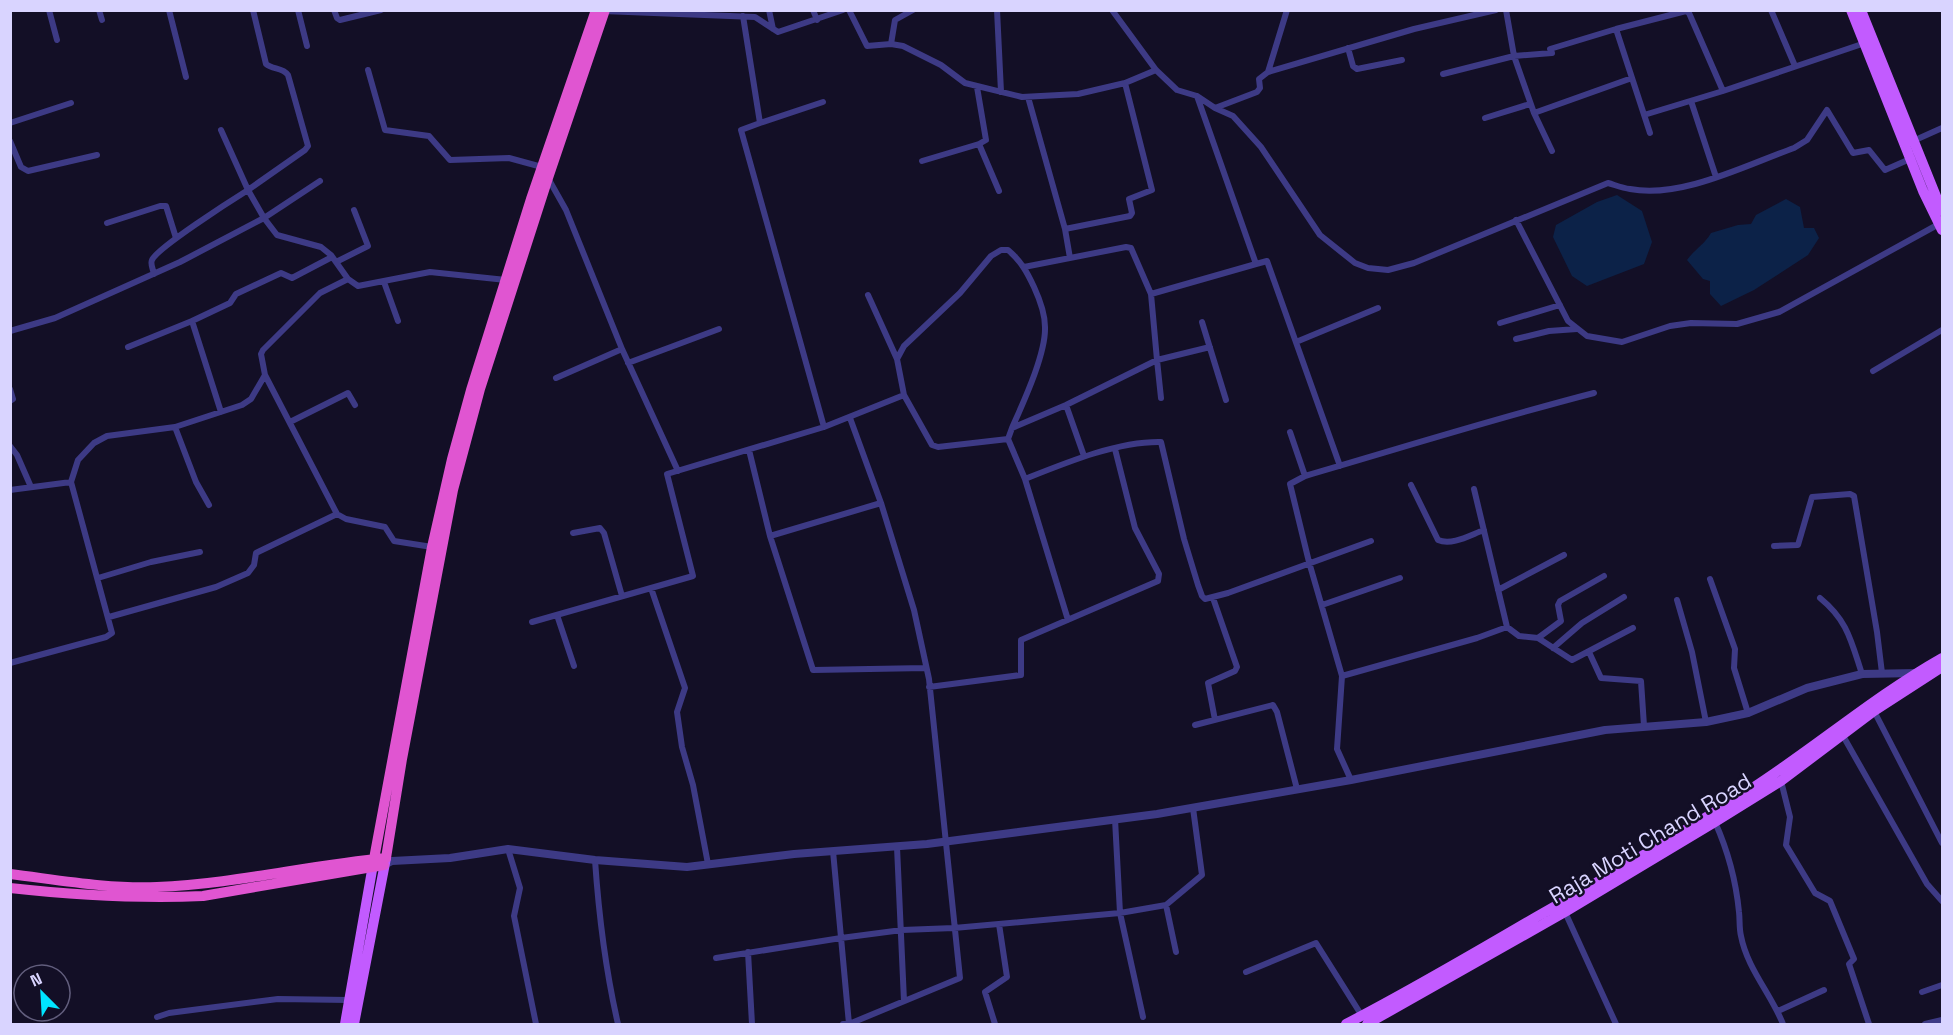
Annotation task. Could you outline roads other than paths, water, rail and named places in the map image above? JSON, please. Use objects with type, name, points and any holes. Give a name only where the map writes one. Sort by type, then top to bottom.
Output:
[{"type":"highway","points":[[382,862],[453,490],[480,389],[548,178],[596,11]]},
{"type":"highway","points":[[382,862],[432,547],[452,459],[542,167],[605,11]]},
{"type":"highway","points":[[10,874],[93,885],[157,887],[382,862]]},
{"type":"highway","points":[[10,888],[98,896],[172,898],[203,896],[382,862]]},
{"type":"main road","points":[[1851,10],[1942,211]]},
{"type":"main road","points":[[1861,10],[1867,42],[1910,159],[1941,227]]},
{"type":"main road","points":[[1346,1024],[1365,1020],[1749,790],[1916,672],[1942,658]]},
{"type":"main road","name":"Raja Moti Chand Road","points":[[1365,1020],[1565,912],[1715,822],[1781,781],[1874,711],[1942,667]]},
{"type":"main road","points":[[345,1024],[382,862]]},
{"type":"main road","points":[[354,1024],[382,862]]},
{"type":"street","points":[[49,10],[57,40]]},
{"type":"street","points":[[99,10],[102,20]]},
{"type":"street","points":[[169,10],[186,77]]},
{"type":"street","points":[[154,274],[152,259],[176,238],[308,146],[288,75],[285,71],[270,68],[266,64],[253,10]]},
{"type":"street","points":[[298,10],[307,46]]},
{"type":"street","points":[[334,10],[340,20],[381,10]]},
{"type":"street","points":[[770,10],[773,29]]},
{"type":"street","points":[[813,10],[817,20]]},
{"type":"street","points":[[849,10],[867,46],[891,44],[903,46],[941,65],[965,83],[1022,98],[1078,94],[1125,83],[1156,70]]},
{"type":"street","points":[[891,44],[895,20],[913,10]]},
{"type":"street","points":[[997,10],[1001,92]]},
{"type":"street","points":[[1113,10],[1156,70],[1178,90],[1197,96],[1233,116],[1261,147],[1320,235],[1355,262],[1368,268],[1388,270],[1414,263],[1608,183],[1631,189],[1659,190],[1699,183],[1794,148],[1807,140],[1827,110],[1853,153],[1869,150],[1885,170],[1910,159]]},
{"type":"street","points":[[1268,72],[1287,10]]},
{"type":"street","points":[[1215,108],[1257,92],[1260,88],[1259,79],[1268,72],[1414,29],[1496,10]]},
{"type":"street","points":[[1506,10],[1514,56],[1530,104],[1552,151]]},
{"type":"street","points":[[1771,10],[1795,66]]},
{"type":"street","points":[[596,11],[755,17],[778,32],[839,12]]},
{"type":"street","points":[[1443,74],[1514,56],[1551,51],[1616,29],[1682,11],[1689,13],[1723,91]]},
{"type":"street","points":[[743,16],[760,123]]},
{"type":"street","points":[[1616,29],[1650,133]]},
{"type":"street","points":[[1644,115],[1795,66],[1814,62],[1867,42]]},
{"type":"street","points":[[1348,48],[1353,66],[1357,69],[1402,60]]},
{"type":"street","points":[[368,70],[385,130],[429,136],[450,160],[509,158],[542,167],[567,210],[622,349],[678,471]]},
{"type":"street","points":[[1534,113],[1632,78]]},
{"type":"street","points":[[1065,229],[1130,216],[1132,213],[1129,199],[1152,190],[1125,83]]},
{"type":"street","points":[[922,161],[983,143],[986,136],[977,87]]},
{"type":"street","points":[[1197,96],[1256,264]]},
{"type":"street","points":[[1028,97],[1071,258]]},
{"type":"street","points":[[1691,101],[1716,177]]},
{"type":"street","points":[[823,102],[741,130],[824,427]]},
{"type":"street","points":[[10,123],[71,103]]},
{"type":"street","points":[[1485,118],[1530,104]]},
{"type":"street","points":[[1912,141],[1942,128]]},
{"type":"street","points":[[221,130],[248,190],[277,235],[321,247],[334,259],[348,279],[358,286],[430,272],[506,280]]},
{"type":"street","points":[[10,141],[21,167],[28,171],[97,155]]},
{"type":"street","points":[[979,144],[999,191]]},
{"type":"street","points":[[10,331],[55,318],[180,262],[264,218],[320,181]]},
{"type":"street","points":[[107,223],[166,206],[176,238]]},
{"type":"street","points":[[128,347],[230,303],[235,295],[282,273],[287,278],[292,278],[368,246],[354,210]]},
{"type":"street","points":[[1516,220],[1568,321],[1587,336],[1622,342],[1670,326],[1691,323],[1737,324],[1779,312],[1941,227]]},
{"type":"street","points":[[1024,267],[1131,248],[1151,294],[1161,398]]},
{"type":"street","points":[[897,359],[904,346],[960,293],[995,252],[1008,250],[1024,267],[1041,303],[1045,328],[1040,354],[1008,439],[1025,479],[1068,620]]},
{"type":"street","points":[[1151,294],[1267,261],[1340,466]]},
{"type":"street","points":[[348,279],[320,293],[263,350],[261,354],[265,375],[337,514],[346,519],[385,527],[394,541],[432,547]]},
{"type":"street","points":[[384,282],[398,321]]},
{"type":"street","points":[[868,294],[897,359],[904,395],[932,445],[938,447],[1008,439]]},
{"type":"street","points":[[1500,323],[1560,305]]},
{"type":"street","points":[[1296,342],[1378,308]]},
{"type":"street","points":[[192,321],[221,412]]},
{"type":"street","points":[[1202,322],[1226,400]]},
{"type":"street","points":[[628,363],[719,329]]},
{"type":"street","points":[[1516,339],[1549,331],[1578,329]]},
{"type":"street","points":[[1873,370],[1942,330]]},
{"type":"street","points":[[1012,428],[1066,405],[1157,360],[1210,347]]},
{"type":"street","points":[[556,378],[622,349]]},
{"type":"street","points":[[10,663],[106,637],[112,633],[71,482],[80,457],[102,438],[128,432],[175,427],[221,412],[251,399],[265,375]]},
{"type":"street","points":[[10,389],[13,399],[10,400]]},
{"type":"street","points":[[290,422],[348,393],[356,405]]},
{"type":"street","points":[[1351,780],[1338,749],[1342,676],[1309,562],[1290,484],[1305,476],[1517,413],[1594,393]]},
{"type":"street","points":[[532,622],[693,576],[667,474],[824,427],[904,395]]},
{"type":"street","points":[[1066,405],[1084,456]]},
{"type":"street","points":[[843,1024],[849,1024],[960,978],[926,668],[914,610],[881,503],[850,418]]},
{"type":"street","points":[[175,427],[196,482],[209,505]]},
{"type":"street","points":[[1290,432],[1305,476]]},
{"type":"street","points":[[1025,479],[1084,456],[1161,442],[1203,598],[1213,598],[1371,541]]},
{"type":"street","points":[[10,446],[17,455],[31,487]]},
{"type":"street","points":[[929,687],[1021,675],[1021,640],[1154,583],[1160,578],[1135,528],[1115,449]]},
{"type":"street","points":[[749,450],[770,536],[813,670],[926,668]]},
{"type":"street","points":[[10,490],[71,482]]},
{"type":"street","points":[[1411,485],[1438,540],[1444,543],[1456,541],[1484,530]]},
{"type":"street","points":[[1474,489],[1507,627],[1519,636],[1538,638],[1572,660],[1633,628]]},
{"type":"street","points":[[1774,546],[1797,545],[1812,496],[1850,494],[1854,496],[1882,673]]},
{"type":"street","points":[[770,536],[881,503]]},
{"type":"street","points":[[109,617],[216,587],[248,573],[254,565],[256,553],[337,514]]},
{"type":"street","points":[[573,533],[600,528],[604,533],[622,596]]},
{"type":"street","points":[[98,578],[145,564],[200,552]]},
{"type":"street","points":[[1498,590],[1564,555]]},
{"type":"street","points":[[1538,638],[1561,621],[1558,603],[1604,576]]},
{"type":"street","points":[[1322,605],[1400,578]]},
{"type":"street","points":[[1710,579],[1735,649],[1734,668],[1748,713]]},
{"type":"street","points":[[651,588],[684,688],[677,712],[678,724],[693,785],[708,864]]},
{"type":"street","points":[[1553,648],[1582,623],[1624,597]]},
{"type":"street","points":[[1213,598],[1237,667],[1235,671],[1208,683],[1215,720]]},
{"type":"street","points":[[1820,598],[1840,617],[1850,637],[1862,674]]},
{"type":"street","points":[[1677,600],[1692,652],[1706,722]]},
{"type":"street","points":[[556,615],[574,666]]},
{"type":"street","points":[[1342,676],[1477,638],[1507,627]]},
{"type":"street","points":[[1589,652],[1601,678],[1641,681],[1644,726]]},
{"type":"street","points":[[382,862],[450,858],[508,849],[595,860],[687,867],[833,851],[945,842],[1193,808],[1351,780],[1605,730],[1706,722],[1748,713],[1808,688],[1862,674],[1916,672],[1928,676]]},
{"type":"street","points":[[1195,725],[1273,705],[1277,712],[1297,789]]},
{"type":"street","points":[[1874,711],[1942,843]]},
{"type":"street","points":[[1842,734],[1928,884],[1942,901]]},
{"type":"street","points":[[1781,781],[1790,817],[1785,845],[1815,893],[1830,901],[1854,959],[1849,964],[1869,1024]]},
{"type":"street","points":[[716,958],[902,930],[954,928],[1120,913],[1166,905],[1202,875],[1193,808]]},
{"type":"street","points":[[1115,819],[1120,913],[1143,1017]]},
{"type":"street","points":[[1715,822],[1727,849],[1739,911],[1741,936],[1751,963],[1783,1024]]},
{"type":"street","points":[[897,846],[904,1001]]},
{"type":"street","points":[[508,849],[520,888],[514,916],[536,1024]]},
{"type":"street","points":[[833,851],[849,1024]]},
{"type":"street","points":[[595,860],[600,933],[618,1024]]},
{"type":"street","points":[[1166,905],[1176,952]]},
{"type":"street","points":[[1565,912],[1616,1024]]},
{"type":"street","points":[[996,1024],[985,992],[1006,977],[999,924]]},
{"type":"street","points":[[1246,972],[1317,943],[1365,1020]]},
{"type":"street","points":[[748,952],[752,1024]]},
{"type":"street","points":[[1922,992],[1942,985]]},
{"type":"street","points":[[1778,1011],[1824,990]]},
{"type":"street","points":[[156,1017],[169,1013],[278,999],[349,1000]]},
{"type":"street","points":[[1925,1024],[1942,1020]]},
{"type":"water","points":[[1617,195],[1642,211],[1652,242],[1644,264],[1587,286],[1572,276],[1553,237],[1556,225],[1597,202]]},
{"type":"water","points":[[1786,199],[1800,207],[1804,228],[1814,228],[1819,238],[1808,255],[1754,290],[1721,306],[1710,294],[1710,281],[1703,279],[1687,260],[1711,233],[1738,225],[1751,224],[1756,215]]}]
